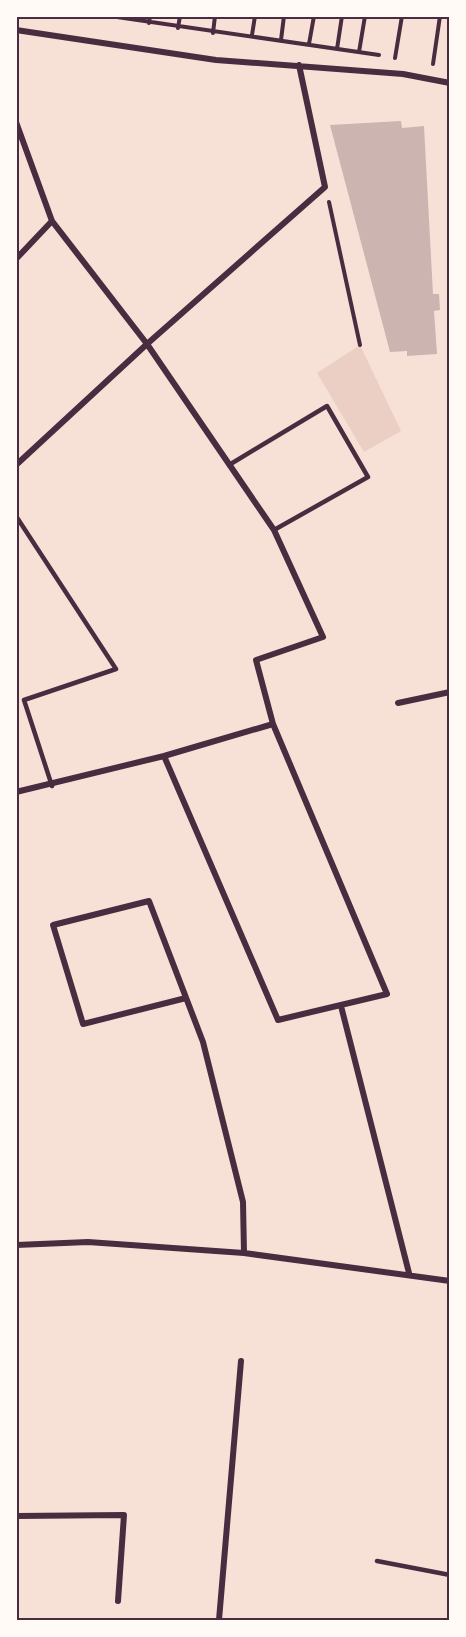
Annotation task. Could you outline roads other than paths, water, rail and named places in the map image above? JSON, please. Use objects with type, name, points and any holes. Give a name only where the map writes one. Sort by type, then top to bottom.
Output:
[{"type":"street","points":[[16,30],[216,60],[403,74],[450,83]]},
{"type":"street","points":[[16,465],[147,344],[325,187],[299,65]]},
{"type":"street","points":[[16,122],[52,221],[147,344],[274,530],[323,637],[256,660],[273,724],[387,994],[278,1020],[164,756]]},
{"type":"street","points":[[16,259],[52,221]]},
{"type":"street","points":[[398,703],[450,692]]},
{"type":"street","points":[[16,792],[52,786],[273,724]]},
{"type":"street","points":[[186,998],[83,1024],[53,925],[149,901],[203,1042],[243,1203],[244,1252]]},
{"type":"street","points":[[341,1005],[409,1274]]},
{"type":"street","points":[[16,1245],[88,1242],[244,1252],[450,1281]]},
{"type":"street","points":[[219,1620],[241,1361]]},
{"type":"street","points":[[16,1516],[124,1515],[118,1601]]},
{"type":"lane","points":[[230,465],[327,406],[368,477],[274,530]]},
{"type":"lane","points":[[16,516],[116,669],[24,700],[52,786]]},
{"type":"lane","points":[[376,1562],[450,1575]]}]
